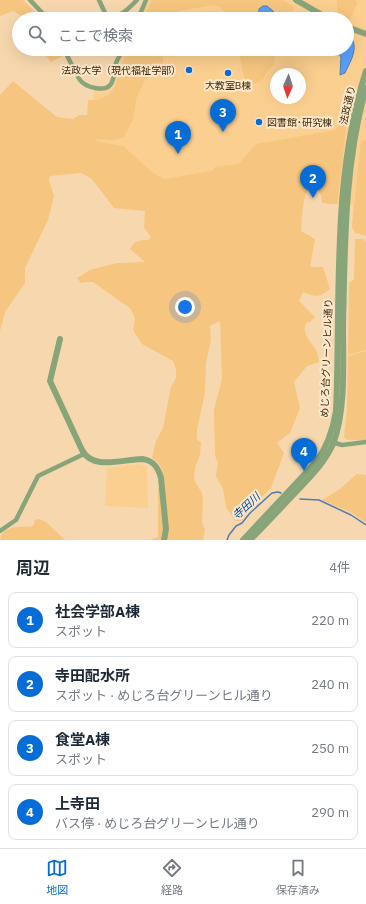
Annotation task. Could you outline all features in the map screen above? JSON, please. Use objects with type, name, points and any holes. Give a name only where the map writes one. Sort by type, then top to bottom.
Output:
[{"type":"street","points":[[30,0],[41,12]]},
{"type":"street","points":[[99,0],[105,12]]},
{"type":"street","points":[[125,12],[137,0]]},
{"type":"street","points":[[141,12],[146,0]]},
{"type":"street","points":[[296,0],[317,12]]},
{"type":"street","points":[[354,30],[366,34]]},
{"type":"street","points":[[68,56],[82,82],[102,89],[107,88],[111,84],[120,56]]},
{"type":"street","name":"法政通り","points":[[351,145],[357,101],[366,71]]},
{"type":"street","name":"法政通り","points":[[351,145],[366,88]]},
{"type":"street","name":"めじろ台グリーンヒル通り","points":[[250,540],[318,469],[324,460],[338,427],[341,412],[346,232],[351,145]]},
{"type":"street","points":[[60,339],[50,380],[84,454],[87,458],[96,462],[142,459],[149,460],[156,465],[161,478],[166,529],[164,540]]},
{"type":"street","points":[[331,442],[342,444],[366,442]]},
{"type":"street","name":"めじろ台グリーンヒル通り","points":[[243,540],[311,468],[331,442]]},
{"type":"street","points":[[0,532],[16,520],[38,476],[84,454]]},
{"type":"shaded area","points":[[0,0],[23,0],[35,12],[13,11],[0,16]]},
{"type":"shaded area","points":[[148,0],[366,0],[366,228],[352,227],[353,206],[322,203],[322,194],[318,187],[158,193],[85,149],[94,90],[104,92],[113,87],[122,56],[354,56],[354,12],[143,12]]},
{"type":"shaded area","points":[[152,0],[283,0],[294,8],[292,12],[225,12],[222,8],[215,5],[177,12],[146,12]]},
{"type":"shaded area","points":[[337,0],[355,0],[358,2],[354,12],[337,12]]},
{"type":"shaded area","points":[[46,56],[63,56],[51,62]]},
{"type":"shaded area","points":[[126,56],[163,56],[163,62],[143,83],[136,100],[133,119],[124,137],[116,140],[95,139],[98,142],[123,146],[153,173],[164,179],[212,171],[215,167],[239,164],[256,144],[336,130],[342,121],[347,120],[337,204],[322,203],[321,195],[318,190],[311,189],[305,197],[303,209],[301,231],[315,239],[310,267],[323,267],[330,289],[317,296],[303,292],[299,301],[315,317],[310,322],[306,323],[305,331],[317,352],[319,362],[307,366],[294,382],[300,408],[290,433],[277,443],[284,453],[271,488],[250,509],[241,521],[235,521],[226,507],[223,489],[216,476],[218,462],[215,456],[214,410],[222,379],[220,321],[210,326],[211,340],[206,363],[205,392],[197,430],[197,440],[201,442],[200,455],[194,474],[195,482],[202,493],[202,522],[205,530],[203,540],[150,540],[158,537],[158,488],[164,487],[161,467],[152,458],[156,441],[163,428],[171,387],[176,378],[176,369],[173,361],[142,344],[133,330],[135,319],[131,309],[93,282],[81,283],[77,278],[90,270],[117,263],[145,262],[130,249],[135,243],[148,240],[151,237],[144,228],[145,211],[114,208],[92,179],[81,173],[50,176],[49,180],[54,196],[48,220],[25,268],[25,283],[5,312],[0,331],[0,95],[13,81],[57,117],[73,119],[79,115],[87,115],[88,100],[97,100],[109,95],[115,86]]},
{"type":"shaded area","points":[[240,56],[275,56],[273,66],[269,69],[260,82],[246,85]]},
{"type":"shaded area","points":[[366,140],[366,236],[355,233],[352,227],[361,141]]},
{"type":"shaded area","points":[[355,239],[363,239],[366,242],[366,350],[348,355],[349,283],[354,279]]},
{"type":"shaded area","points":[[366,351],[366,440],[348,440],[344,437],[347,408],[348,356]]},
{"type":"shaded area","points":[[139,464],[147,466],[148,508],[105,506],[107,468]]},
{"type":"shaded area","points":[[357,474],[366,475],[366,523],[352,513],[322,500],[340,489]]},
{"type":"shaded area","points":[[39,519],[46,522],[65,540],[0,540],[4,531],[12,528],[31,527],[34,525],[35,520]]},
{"type":"water","points":[[263,6],[267,6],[273,12],[259,12],[259,9]]},
{"type":"water","points":[[340,56],[352,56],[345,73],[340,75]]},
{"type":"waterway","name":"寺田川","points":[[227,540],[236,526],[242,523],[250,513],[272,493],[281,493]]},
{"type":"waterway","name":"寺田川","points":[[300,499],[319,500],[351,515],[366,525]]},
{"type":"place","name":"法政大学（現代福祉学部）","points":[[189,70]]},
{"type":"place","name":"大教室B棟","points":[[228,73]]},
{"type":"place","name":"図書館･研究棟","points":[[259,122]]},
{"type":"place","name":"食堂A棟","points":[[223,132]]},
{"type":"place","name":"社会学部A棟","points":[[178,154]]},
{"type":"place","name":"寺田配水所","points":[[313,198]]},
{"type":"place","name":"上寺田","points":[[304,471]]}]
